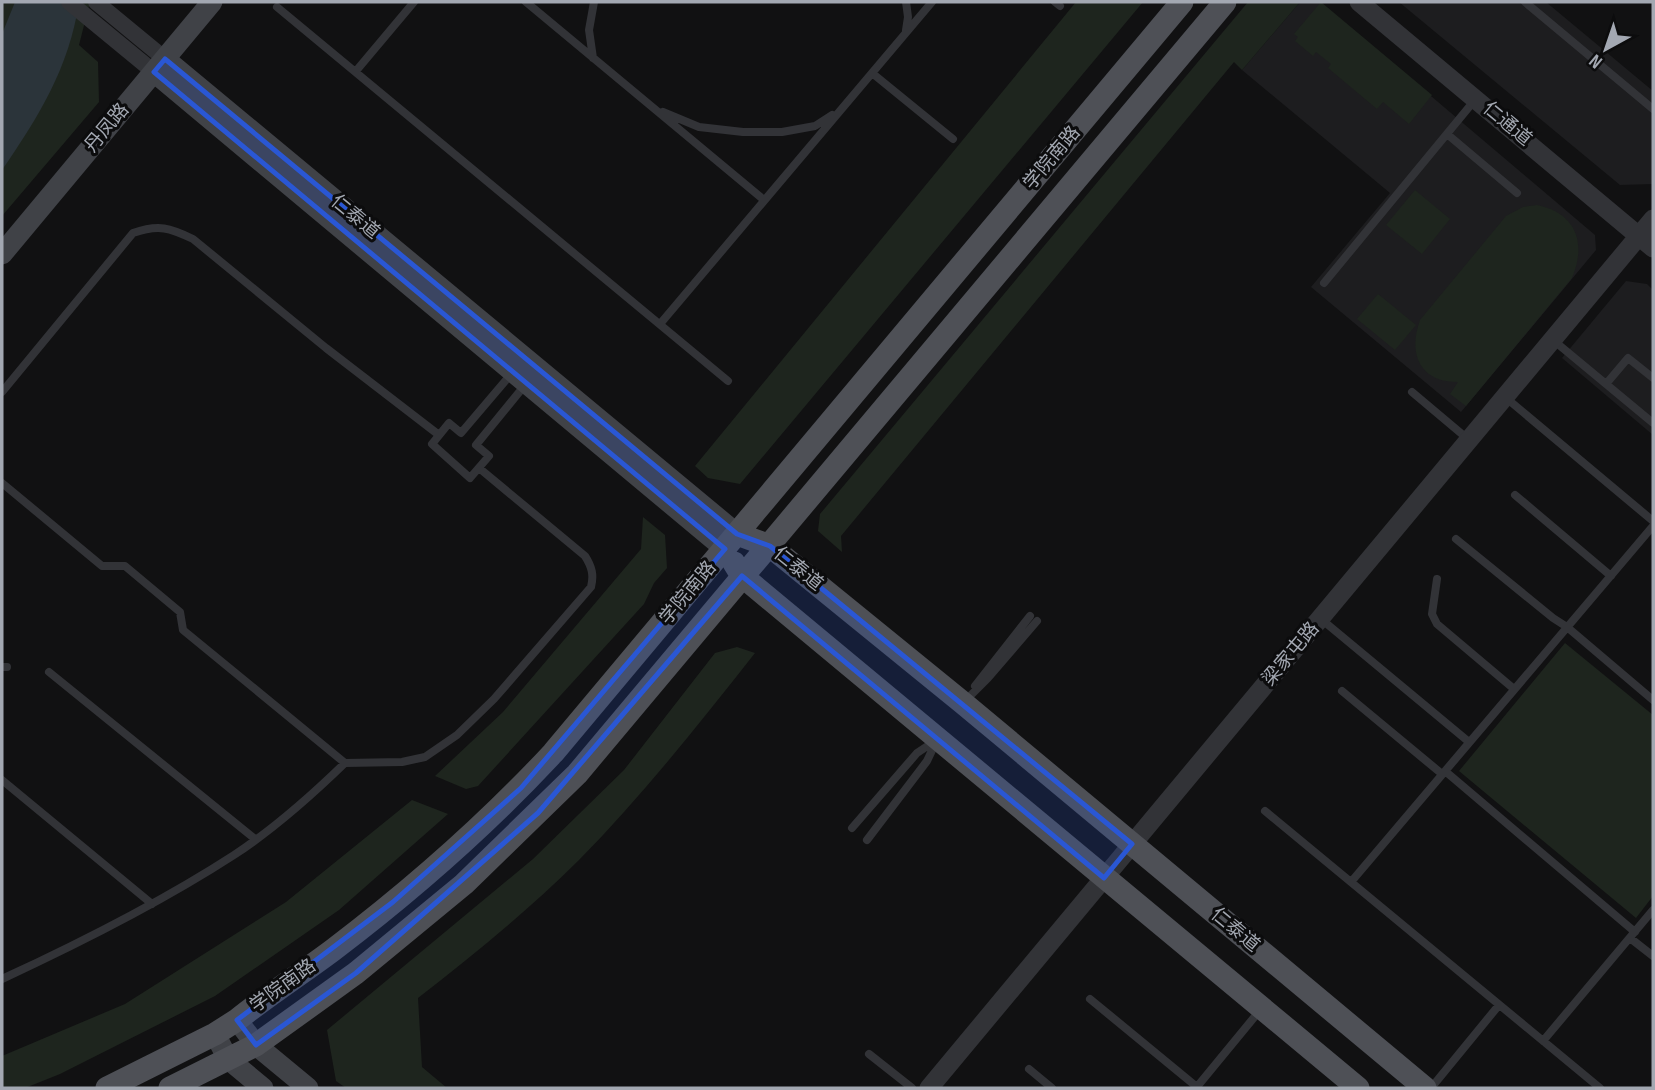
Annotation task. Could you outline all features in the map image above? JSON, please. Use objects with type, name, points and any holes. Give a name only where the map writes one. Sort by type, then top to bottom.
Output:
[{"type":"main road","name":"丹凤路","points":[[2,254],[212,2]]},
{"type":"main road","name":"学院南路","points":[[107,1088],[215,1034],[237,1020],[393,902],[445,859],[521,788],[1182,2]]},
{"type":"main road","name":"学院南路","points":[[170,1088],[256,1045],[356,973],[464,884],[577,774],[1225,2]]},
{"type":"main road","name":"仁泰道","points":[[159,66],[520,377],[731,541],[770,546],[1425,1088]]},
{"type":"main road","name":"仁泰道","points":[[159,66],[731,541],[742,576],[1358,1088]]},
{"type":"main road","points":[[237,1020],[256,1045],[308,1088]]},
{"type":"main road","points":[[215,1034],[228,1059],[263,1088]]},
{"type":"street","points":[[69,2],[116,41],[159,66]]},
{"type":"street","points":[[96,2],[127,27],[159,66]]},
{"type":"street","name":"仁通道","points":[[1359,2],[1646,242]]},
{"type":"street","name":"梁家屯路","points":[[933,1087],[1552,340],[1646,242],[1653,219]]},
{"type":"lane","points":[[356,71],[414,2]]},
{"type":"lane","points":[[526,2],[764,200]]},
{"type":"lane","points":[[593,58],[589,30],[594,2]]},
{"type":"lane","points":[[905,33],[908,17],[906,2]]},
{"type":"lane","points":[[660,324],[932,2]]},
{"type":"lane","points":[[1525,2],[1653,109]]},
{"type":"lane","points":[[277,7],[727,381]]},
{"type":"lane","points":[[872,73],[953,139]]},
{"type":"lane","points":[[1324,283],[1476,98]]},
{"type":"lane","points":[[652,107],[699,127],[743,132],[782,132],[815,126],[840,110]]},
{"type":"lane","points":[[1447,134],[1517,193]]},
{"type":"lane","points":[[2,392],[134,233],[150,227],[171,229],[193,239],[326,348],[439,435]]},
{"type":"lane","points":[[1552,340],[1653,423]]},
{"type":"lane","points":[[1606,384],[1628,358],[1653,378]]},
{"type":"lane","points":[[461,433],[520,377]]},
{"type":"lane","points":[[476,445],[520,377]]},
{"type":"lane","points":[[1412,392],[1469,440]]},
{"type":"lane","points":[[1351,882],[1653,523],[1505,397]]},
{"type":"lane","points":[[449,423],[489,456],[470,478],[432,444],[439,435],[449,423]]},
{"type":"lane","points":[[2,483],[102,566],[125,566],[180,612],[183,630],[345,763],[382,764],[425,757],[457,735],[494,699],[591,587],[591,565],[585,556],[479,468]]},
{"type":"lane","points":[[1515,495],[1611,576]]},
{"type":"lane","points":[[1456,539],[1567,627],[1653,700]]},
{"type":"lane","points":[[1437,579],[1432,614],[1437,624],[1514,690]]},
{"type":"lane","points":[[963,703],[988,678],[1033,619]]},
{"type":"lane","points":[[1320,619],[1469,742]]},
{"type":"lane","points":[[49,672],[255,839]]},
{"type":"lane","points":[[1342,691],[1444,773],[1633,935],[1653,956]]},
{"type":"lane","points":[[852,828],[917,753],[937,739]]},
{"type":"lane","points":[[867,840],[927,761],[937,739]]},
{"type":"lane","points":[[2,979],[152,904],[236,854],[317,790],[345,763]]},
{"type":"lane","points":[[2,780],[152,904]]},
{"type":"lane","points":[[1265,811],[1600,1088]]},
{"type":"lane","points":[[1543,1041],[1653,910]]},
{"type":"lane","points":[[1090,999],[1197,1088],[1261,1008]]},
{"type":"lane","points":[[1431,1088],[1499,1005]]},
{"type":"lane","points":[[869,1054],[912,1088]]},
{"type":"lane","points":[[1029,1069],[1052,1088]]},
{"type":"highlighted area","points":[[165,59],[737,534],[770,546],[1132,844],[1104,878],[742,576],[538,813],[356,973],[256,1045],[237,1020],[393,902],[521,788],[725,549],[154,72]]},
{"type":"shaded area","points":[[2,2],[90,2],[79,45],[98,62],[99,102],[2,216]]},
{"type":"shaded area","points":[[15,2],[79,2],[68,48],[51,90],[2,170],[2,34]]},
{"type":"shaded area","points":[[1076,2],[1143,2],[740,484],[708,478],[695,466]]},
{"type":"shaded area","points":[[1248,2],[1300,2],[1242,70],[1234,62],[841,536],[842,552],[818,531],[820,514]]},
{"type":"shaded area","points":[[1300,2],[1320,2],[1595,235],[1596,250],[1461,412],[1311,287],[1390,193],[1242,70]]},
{"type":"shaded area","points":[[1321,2],[1432,95],[1409,124],[1383,102],[1377,109],[1328,68],[1331,64],[1316,52],[1313,56],[1295,41],[1298,37],[1294,34]]},
{"type":"shaded area","points":[[1399,2],[1546,2],[1653,91],[1653,184],[1620,185]]},
{"type":"shaded area","points":[[1415,190],[1450,219],[1422,254],[1386,225]]},
{"type":"shaded area","points":[[1537,205],[1561,215],[1575,231],[1578,253],[1572,278],[1466,406],[1450,394],[1458,382],[1434,377],[1420,363],[1415,344],[1420,320],[1506,216],[1523,207]]},
{"type":"shaded area","points":[[1626,281],[1647,284],[1653,290],[1653,435],[1562,358]]},
{"type":"shaded area","points":[[1378,294],[1416,325],[1395,350],[1357,319]]},
{"type":"shaded area","points":[[643,517],[665,535],[667,568],[654,583],[644,604],[478,786],[466,789],[435,776],[503,712],[641,549]]},
{"type":"shaded area","points":[[1565,643],[1653,715],[1653,896],[1636,918],[1459,771]]},
{"type":"shaded area","points":[[737,647],[755,653],[692,733],[626,810],[540,897],[418,998],[422,1067],[447,1088],[346,1088],[336,1081],[327,1030],[533,859],[624,770],[715,653]]},
{"type":"shaded area","points":[[412,800],[448,814],[339,910],[215,996],[60,1074],[25,1088],[2,1088],[2,1056],[125,1004],[286,902]]}]
